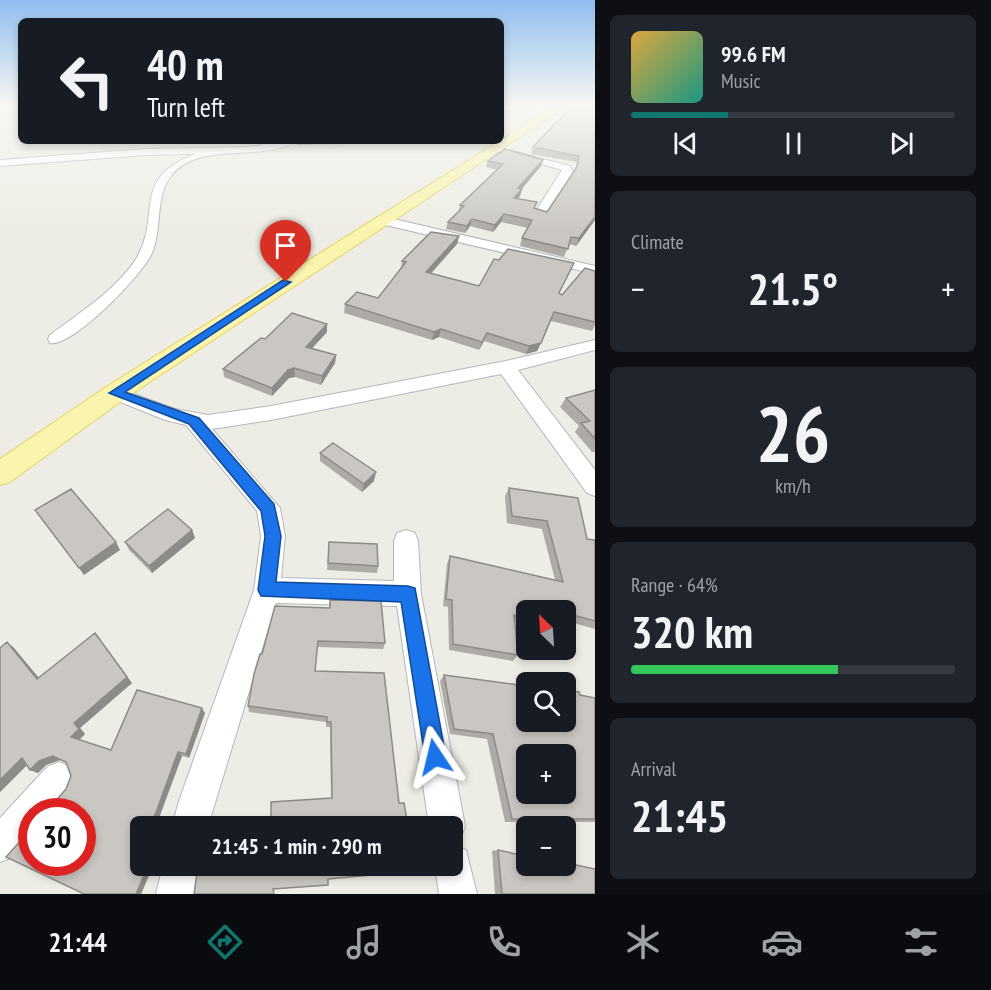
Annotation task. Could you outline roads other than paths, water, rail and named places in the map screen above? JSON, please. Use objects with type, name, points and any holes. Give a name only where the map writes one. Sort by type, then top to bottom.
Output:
[{"type":"main road","points":[[0,474],[115,393],[496,148]]},
{"type":"street","points":[[150,147],[156,152]]},
{"type":"street","points":[[0,163],[156,152],[251,150],[266,147]]},
{"type":"street","points":[[496,148],[566,168],[568,172],[540,214]]},
{"type":"street","points":[[56,339],[118,287],[142,259],[154,227],[158,193],[168,172],[214,149]]},
{"type":"street","points":[[381,220],[595,270]]},
{"type":"street","points":[[115,393],[194,421],[208,422],[271,413],[592,351]]},
{"type":"street","points":[[506,367],[595,487]]},
{"type":"street","points":[[192,816],[267,590],[273,536],[268,508],[194,421]]},
{"type":"street","points":[[406,541],[408,594],[445,816]]},
{"type":"street","points":[[267,590],[408,594]]},
{"type":"street","points":[[0,844],[59,780]]},
{"type":"street","points":[[175,894],[179,876]]},
{"type":"street","points":[[455,876],[458,894]]}]
